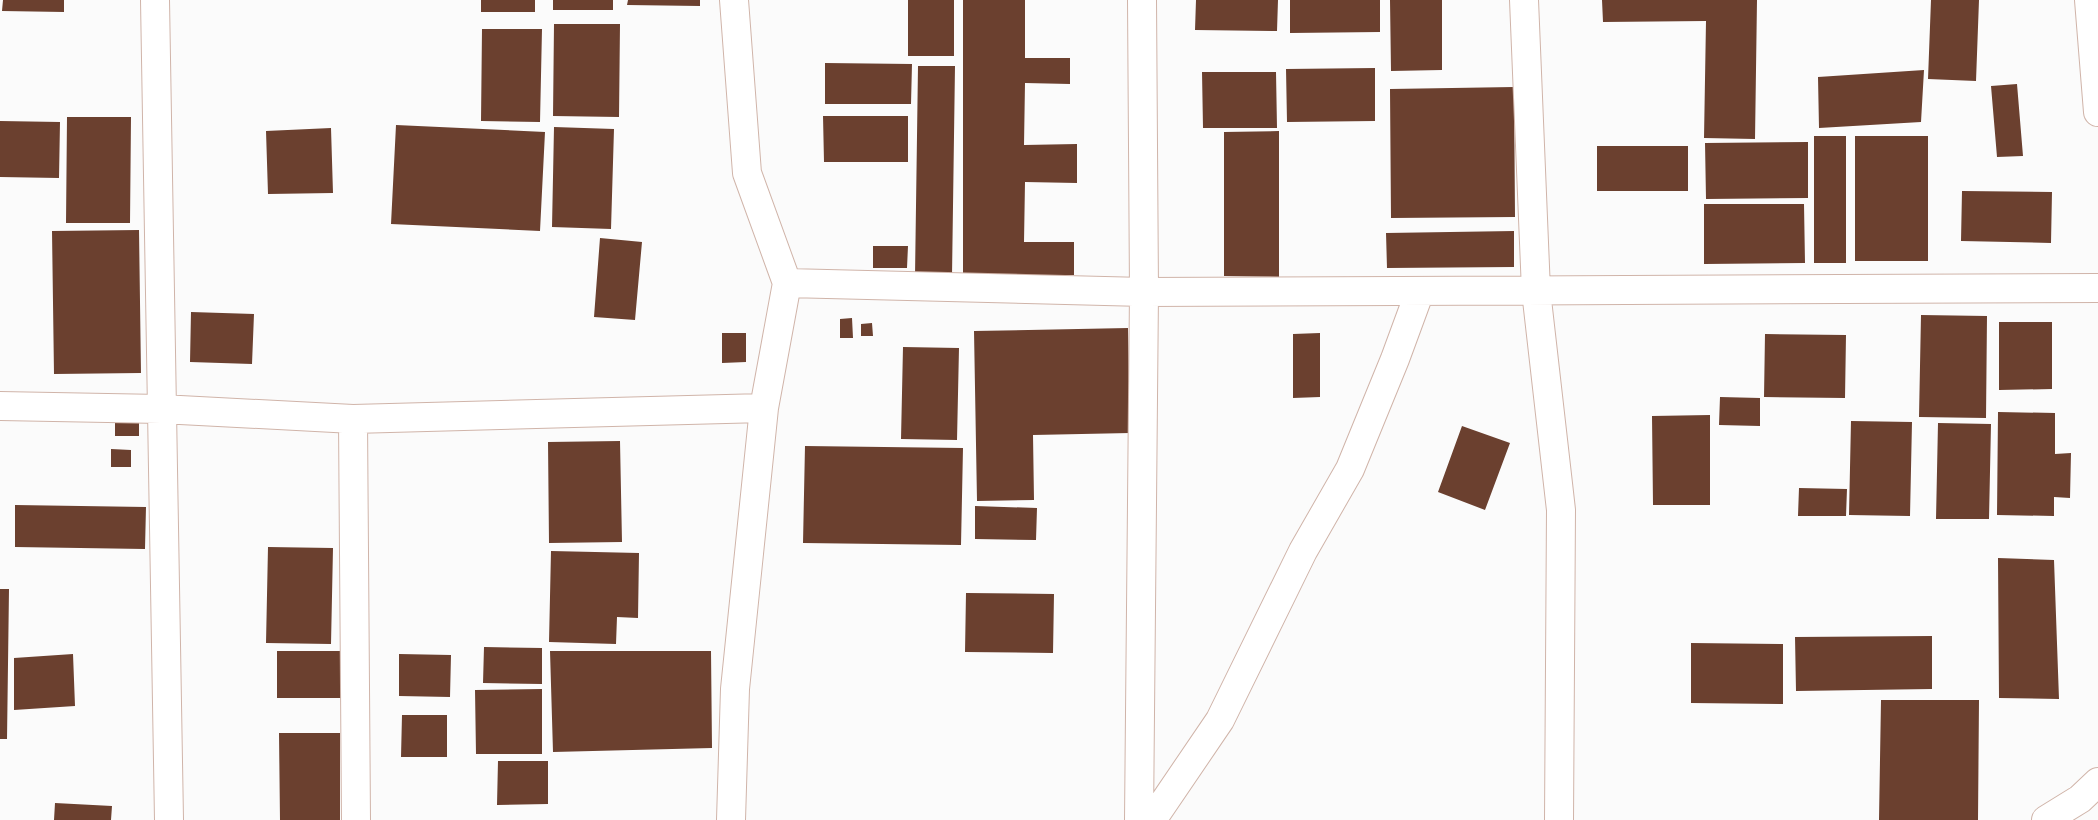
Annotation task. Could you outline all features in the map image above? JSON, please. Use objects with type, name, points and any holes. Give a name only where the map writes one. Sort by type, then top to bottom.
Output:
[{"type":"street","points":[[155,0],[169,820]]},
{"type":"street","points":[[731,820],[735,689],[764,408],[787,283],[747,173],[734,0]]},
{"type":"street","points":[[1139,820],[1144,292],[1142,0]]},
{"type":"street","points":[[1524,0],[1536,290],[1561,510],[1559,820]]},
{"type":"street","points":[[2089,0],[2098,112]]},
{"type":"street","points":[[787,283],[1144,292],[2098,288]]},
{"type":"street","points":[[1152,820],[1220,720],[1304,551],[1350,469],[1395,359],[1420,291]]},
{"type":"street","points":[[0,406],[161,409],[352,419],[764,408]]},
{"type":"street","points":[[352,419],[356,820]]},
{"type":"street","points":[[2046,820],[2080,799],[2098,782]]},
{"type":"building","points":[[3,0],[64,0],[64,12],[2,11]]},
{"type":"building","points":[[481,0],[535,0],[535,12],[481,12]]},
{"type":"building","points":[[553,0],[613,0],[613,10],[553,10]]},
{"type":"building","points":[[628,0],[700,0],[700,6],[627,5]]},
{"type":"building","points":[[908,0],[954,0],[954,56],[908,56]]},
{"type":"building","points":[[963,0],[1025,0],[1025,58],[1070,58],[1070,84],[1025,83],[1024,145],[1077,144],[1077,183],[1025,182],[1024,242],[1074,242],[1074,275],[963,275]]},
{"type":"building","points":[[1196,0],[1278,0],[1277,31],[1195,30]]},
{"type":"building","points":[[1290,0],[1380,0],[1380,32],[1290,33]]},
{"type":"building","points":[[1390,0],[1442,0],[1442,70],[1391,71]]},
{"type":"building","points":[[1602,0],[1757,0],[1755,139],[1704,138],[1706,21],[1603,22]]},
{"type":"building","points":[[1931,0],[1979,0],[1976,81],[1928,79]]},
{"type":"building","points":[[554,24],[620,24],[619,117],[553,116]]},
{"type":"building","points":[[482,29],[542,29],[540,122],[481,121]]},
{"type":"building","points":[[825,63],[912,64],[911,104],[825,104]]},
{"type":"building","points":[[918,66],[955,66],[952,276],[915,276]]},
{"type":"building","points":[[1375,68],[1375,121],[1287,122],[1286,69]]},
{"type":"building","points":[[1924,70],[1921,122],[1819,128],[1818,77]]},
{"type":"building","points":[[1202,72],[1276,72],[1277,128],[1203,128]]},
{"type":"building","points":[[2017,84],[2023,156],[1997,157],[1991,86]]},
{"type":"building","points":[[1514,87],[1515,217],[1391,218],[1390,89]]},
{"type":"building","points":[[823,116],[908,116],[908,162],[824,162]]},
{"type":"building","points":[[67,117],[131,117],[130,223],[66,223]]},
{"type":"building","points":[[0,121],[60,122],[59,178],[0,177]]},
{"type":"building","points":[[396,125],[545,132],[540,231],[391,224]]},
{"type":"building","points":[[554,127],[614,129],[611,229],[552,227]]},
{"type":"building","points":[[331,128],[333,193],[268,194],[266,131]]},
{"type":"building","points":[[1279,131],[1279,277],[1224,276],[1224,132]]},
{"type":"building","points":[[1814,136],[1846,136],[1846,263],[1814,263]]},
{"type":"building","points":[[1855,136],[1928,136],[1928,261],[1855,261]]},
{"type":"building","points":[[1808,142],[1808,198],[1706,199],[1705,143]]},
{"type":"building","points":[[1597,146],[1688,146],[1688,191],[1597,191]]},
{"type":"building","points":[[1962,191],[2052,192],[2051,243],[1961,241]]},
{"type":"building","points":[[1704,204],[1804,204],[1805,263],[1704,264]]},
{"type":"building","points":[[139,230],[141,373],[54,374],[52,231]]},
{"type":"building","points":[[1514,231],[1514,267],[1387,268],[1386,233]]},
{"type":"building","points":[[600,238],[642,242],[635,320],[594,317]]},
{"type":"building","points":[[873,246],[908,246],[907,268],[873,268]]},
{"type":"building","points":[[191,312],[254,314],[252,364],[190,362]]},
{"type":"building","points":[[1921,315],[1987,316],[1986,418],[1919,417]]},
{"type":"building","points":[[852,318],[853,338],[840,338],[840,319]]},
{"type":"building","points":[[1999,322],[2052,322],[2052,389],[1999,390]]},
{"type":"building","points":[[872,323],[873,336],[861,336],[861,324]]},
{"type":"building","points":[[1128,328],[1130,433],[1033,435],[1034,500],[977,501],[974,331]]},
{"type":"building","points":[[722,333],[746,333],[746,362],[722,363]]},
{"type":"building","points":[[1320,333],[1320,397],[1293,398],[1293,334]]},
{"type":"building","points":[[1765,334],[1846,335],[1845,398],[1764,397]]},
{"type":"building","points":[[903,347],[959,348],[957,440],[901,439]]},
{"type":"building","points":[[1720,397],[1760,398],[1760,426],[1719,425]]},
{"type":"building","points":[[1998,412],[2055,413],[2055,454],[2071,453],[2070,498],[2054,497],[2054,516],[1997,515]]},
{"type":"building","points":[[1710,415],[1710,505],[1653,505],[1652,416]]},
{"type":"building","points":[[1851,421],[1912,422],[1910,516],[1849,515]]},
{"type":"building","points":[[115,423],[139,423],[139,436],[115,436]]},
{"type":"building","points":[[1938,423],[1991,424],[1989,519],[1936,519]]},
{"type":"building","points":[[1462,426],[1510,443],[1485,510],[1438,492]]},
{"type":"building","points":[[620,441],[622,542],[549,543],[548,442]]},
{"type":"building","points":[[805,446],[963,448],[961,545],[803,543]]},
{"type":"building","points":[[111,449],[131,450],[131,467],[111,467]]},
{"type":"building","points":[[1799,488],[1847,489],[1846,516],[1798,516]]},
{"type":"building","points":[[15,505],[146,507],[145,549],[15,547]]},
{"type":"building","points":[[975,506],[1037,508],[1036,540],[975,539]]},
{"type":"building","points":[[268,547],[333,548],[331,644],[266,643]]},
{"type":"building","points":[[551,551],[639,553],[638,618],[617,617],[616,644],[549,642]]},
{"type":"building","points":[[1998,558],[2054,560],[2059,699],[1999,698]]},
{"type":"building","points":[[0,589],[9,589],[7,739],[0,739]]},
{"type":"building","points":[[966,593],[1054,594],[1053,653],[965,652]]},
{"type":"building","points":[[1932,636],[1932,689],[1796,691],[1795,637]]},
{"type":"building","points":[[1691,643],[1783,644],[1783,704],[1691,703]]},
{"type":"building","points":[[484,647],[542,648],[542,684],[483,683]]},
{"type":"building","points":[[277,651],[344,651],[344,698],[277,698]]},
{"type":"building","points":[[550,651],[711,651],[712,748],[553,752]]},
{"type":"building","points":[[73,654],[75,706],[14,710],[14,658]]},
{"type":"building","points":[[399,654],[451,655],[450,697],[399,696]]},
{"type":"building","points":[[542,689],[542,754],[476,754],[475,690]]},
{"type":"building","points":[[1881,700],[1979,700],[1978,820],[1879,820]]},
{"type":"building","points":[[402,715],[447,715],[447,757],[401,757]]},
{"type":"building","points":[[279,733],[340,733],[340,820],[280,820]]},
{"type":"building","points":[[498,761],[548,761],[548,804],[497,805]]},
{"type":"building","points":[[55,803],[112,806],[111,820],[54,820]]}]
